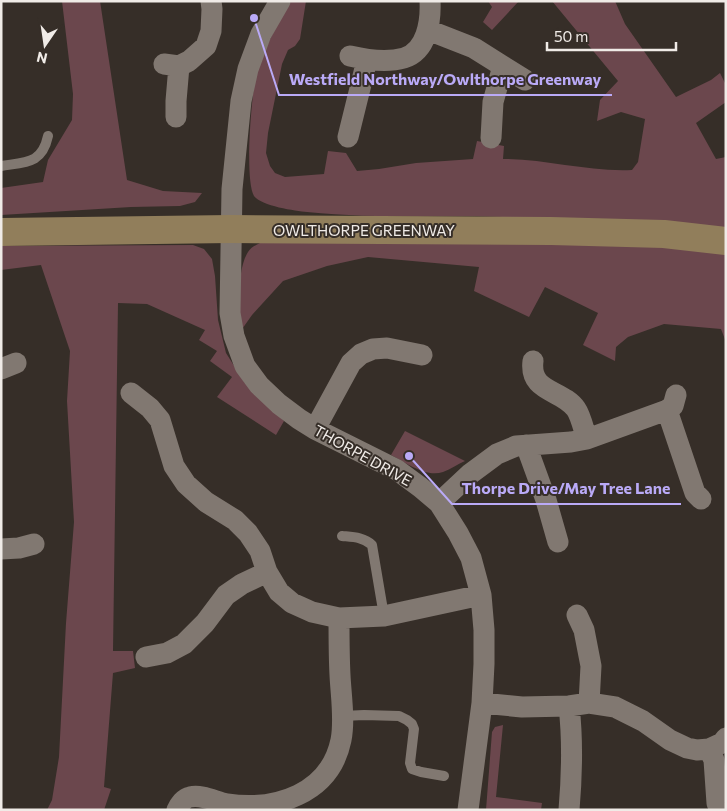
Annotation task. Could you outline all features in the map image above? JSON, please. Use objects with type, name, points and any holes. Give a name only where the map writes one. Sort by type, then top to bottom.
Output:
[{"type":"street","points":[[176,117],[176,101],[171,65],[189,61],[206,46],[211,31],[211,1]]},
{"type":"street","name":"THORPE DRIVE","points":[[280,1],[260,34],[248,70],[241,101],[232,189],[230,313],[234,336],[245,366],[279,404],[315,429],[397,470],[420,487],[438,503],[458,533],[471,558],[481,595],[484,664],[482,703],[468,810]]},
{"type":"street","points":[[348,137],[358,58],[386,60],[406,58],[416,51],[428,30],[430,1]]},
{"type":"street","points":[[428,30],[474,48],[526,80]]},
{"type":"street","points":[[491,138],[493,102],[503,66]]},
{"type":"street","name":"OWLTHORPE GREENWAY","points":[[1,232],[231,229],[550,231],[664,234],[726,241]]},
{"type":"street","points":[[315,429],[351,363],[361,354],[373,348],[387,348],[422,354]]},
{"type":"street","points":[[533,361],[532,368],[535,378],[540,384],[564,397],[577,410],[587,439]]},
{"type":"street","points":[[131,394],[150,408],[160,420],[174,466],[186,484],[206,502],[235,520],[248,533],[260,551],[267,572],[279,592],[292,603],[312,612],[339,618],[384,616],[481,595]]},
{"type":"street","points":[[438,503],[470,474],[497,454],[516,446],[587,439],[671,403],[695,493],[702,500]]},
{"type":"street","points":[[526,445],[546,500],[558,542]]},
{"type":"street","points":[[1,549],[20,548],[34,544]]},
{"type":"street","points":[[146,657],[167,653],[184,644],[205,623],[226,595],[242,584],[267,572]]},
{"type":"street","points":[[570,810],[572,730],[591,666],[584,630],[577,615]]},
{"type":"street","points":[[177,810],[183,800],[190,797],[199,797],[243,806],[266,804],[287,799],[307,802],[315,785],[328,772],[336,757],[342,739],[343,716],[339,661],[339,618]]},
{"type":"street","points":[[482,703],[522,707],[579,705],[615,707],[687,748],[697,750],[717,743],[714,760],[717,803],[720,810]]},
{"type":"lane","points":[[1,166],[27,162],[38,157],[46,146],[48,136]]},
{"type":"lane","points":[[342,536],[368,541],[372,545],[384,616]]},
{"type":"lane","points":[[343,716],[399,716],[407,720],[414,729],[410,764],[412,770],[444,776]]},
{"type":"shaded area","points":[[62,1],[100,1],[127,180],[163,191],[202,193],[195,202],[180,206],[1,215],[1,188],[43,182],[48,160],[72,120],[73,94]]},
{"type":"shaded area","points":[[291,1],[306,1],[300,39],[295,46],[288,50],[282,64],[268,133],[266,153],[270,166],[275,173],[285,177],[324,174],[328,151],[346,153],[357,171],[416,163],[473,159],[477,141],[504,146],[503,159],[599,169],[632,170],[638,162],[645,119],[621,112],[597,121],[600,100],[618,81],[552,1],[615,1],[625,24],[676,97],[711,80],[720,73],[726,85],[726,102],[696,123],[716,159],[726,157],[726,229],[479,216],[332,214],[287,209],[258,200],[254,196],[251,186],[249,153],[255,79],[257,68]]},
{"type":"shaded area","points":[[488,1],[519,1],[492,30],[483,22],[492,7]]},
{"type":"shaded area","points":[[568,238],[726,251],[726,342],[721,329],[664,324],[628,337],[616,347],[615,361],[583,345],[598,313],[545,287],[529,317],[474,291],[479,267],[368,257],[327,266],[283,281],[252,315],[240,332],[240,280],[244,260],[252,247],[260,243]]},
{"type":"shaded area","points":[[193,245],[204,249],[212,259],[218,320],[226,353],[245,383],[284,421],[276,435],[217,397],[232,377],[210,361],[217,351],[199,340],[205,330],[147,304],[118,303],[113,651],[133,651],[135,668],[113,673],[104,787],[111,789],[104,810],[47,810],[52,800],[59,757],[66,623],[74,522],[67,401],[70,351],[41,265],[1,270],[1,246]]},
{"type":"shaded area","points":[[405,431],[465,461],[446,471],[436,473],[423,471],[409,465],[391,455]]},
{"type":"shaded area","points":[[503,725],[496,797],[542,803],[541,810],[486,810],[492,732],[495,727]]},
{"type":"place","name":"Westfield Northway/Owlthorpe Greenway","points":[[254,18]]},
{"type":"place","name":"Thorpe Drive/May Tree Lane","points":[[409,456]]}]
